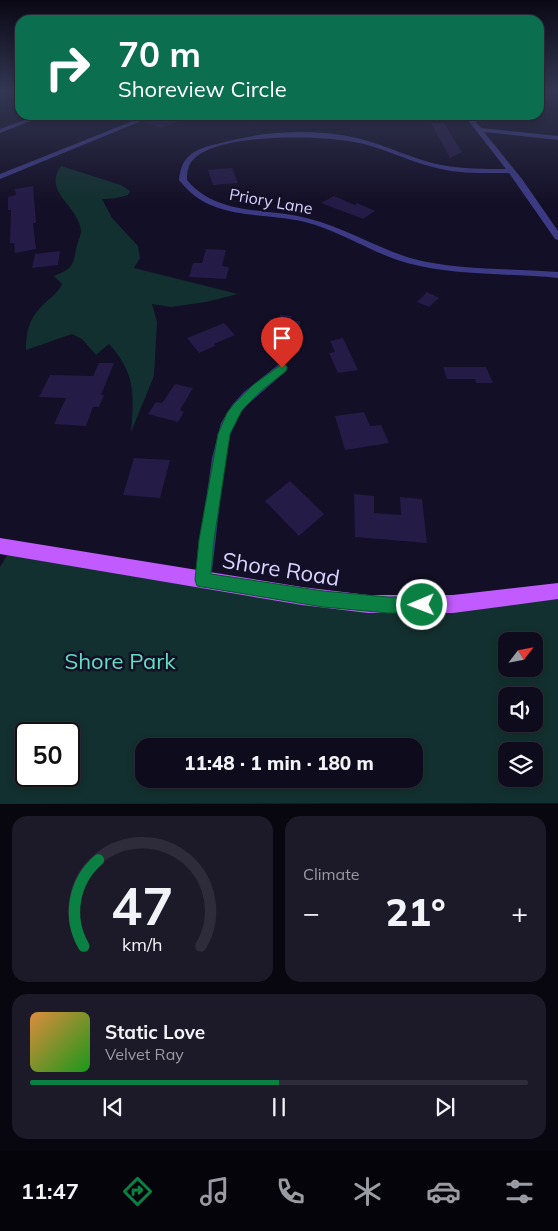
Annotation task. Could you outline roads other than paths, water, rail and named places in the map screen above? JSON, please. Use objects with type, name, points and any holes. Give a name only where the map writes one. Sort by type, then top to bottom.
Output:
[{"type":"main road","name":"Shore Road","points":[[0,546],[323,599],[388,605],[484,602],[558,591]]},
{"type":"street","points":[[0,177],[120,129]]},
{"type":"street","points":[[478,130],[558,138]]},
{"type":"street","points":[[478,130],[511,171],[558,237]]},
{"type":"street","name":"Priory Lane","points":[[511,171],[446,168],[430,165],[357,140],[289,136],[252,137],[215,146],[190,158],[183,175],[190,190],[216,204],[242,212],[301,218],[422,264],[558,275]]},
{"type":"street","points":[[202,580],[224,434],[231,416],[238,407],[257,388],[282,368]]},
{"type":"park label","name":"Shore Park","points":[[120,661]]}]
